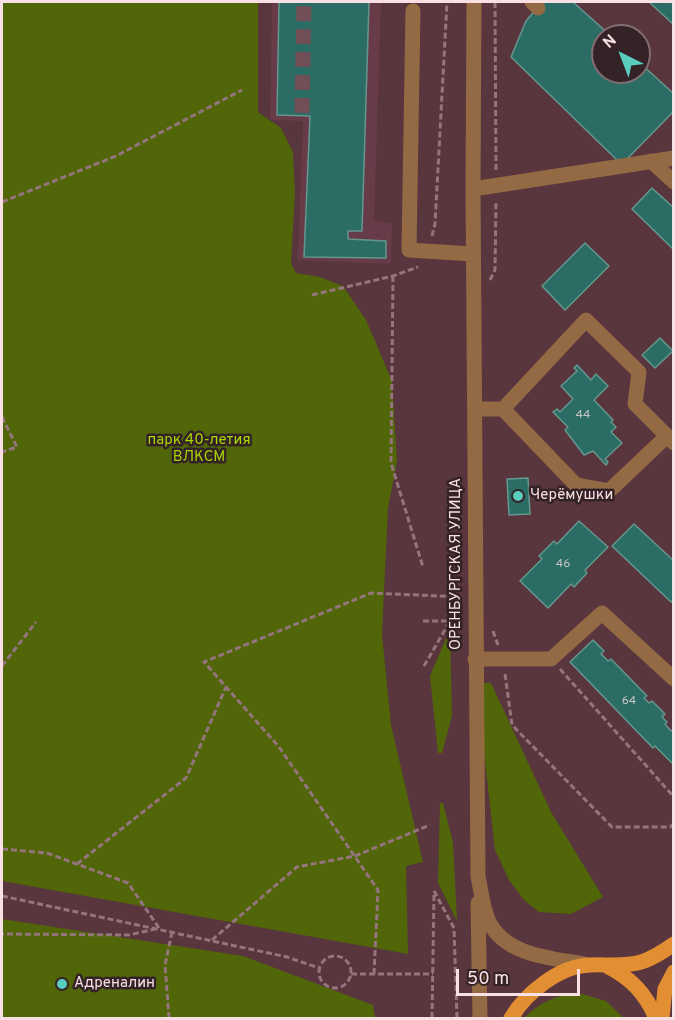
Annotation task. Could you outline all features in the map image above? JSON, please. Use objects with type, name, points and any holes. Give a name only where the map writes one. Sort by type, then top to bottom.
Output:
[{"type":"main road","name":"ОРЕНБУРГСКАЯ УЛИЦА","points":[[589,965],[607,966],[641,962],[674,944]]},
{"type":"main road","points":[[511,1018],[540,986],[570,969],[589,965]]},
{"type":"main road","points":[[607,966],[636,984],[648,1000],[656,1018]]},
{"type":"main road","points":[[662,1018],[666,989],[674,972]]},
{"type":"street","name":"ОРЕНБУРГСКАЯ УЛИЦА","points":[[474,2],[472,189],[478,876],[488,920],[505,942],[524,952],[589,965]]},
{"type":"street","points":[[413,11],[409,250],[473,254]]},
{"type":"street","points":[[472,189],[674,158]]},
{"type":"street","points":[[651,161],[674,182]]},
{"type":"street","points":[[475,409],[503,409],[576,485],[609,491],[670,440],[635,404],[639,372],[586,320],[503,409]]},
{"type":"street","points":[[475,659],[551,659],[602,613],[674,679]]},
{"type":"street","points":[[478,876],[480,1018]]},
{"type":"path","points":[[428,250],[435,224],[447,2]]},
{"type":"path","points":[[488,286],[495,270],[495,2]]},
{"type":"path","points":[[2,202],[116,156],[242,90]]},
{"type":"path","points":[[312,295],[393,276],[419,266]]},
{"type":"path","points":[[393,276],[392,463],[423,567]]},
{"type":"path","points":[[2,417],[17,447],[2,452]]},
{"type":"path","points":[[374,974],[378,890],[279,747],[204,662],[371,593],[476,598]]},
{"type":"path","points":[[423,621],[452,621],[424,666]]},
{"type":"path","points":[[2,666],[36,622]]},
{"type":"path","points":[[492,628],[503,659],[512,725],[612,827],[670,827],[674,824]]},
{"type":"path","points":[[551,659],[674,796]]},
{"type":"path","points":[[77,864],[186,778],[226,686]]},
{"type":"path","points":[[212,940],[297,867],[354,856],[430,825]]},
{"type":"path","points":[[2,849],[47,854],[128,883],[159,928]]},
{"type":"path","points":[[432,1018],[434,891],[454,928],[457,1018]]},
{"type":"path","points":[[2,896],[287,957],[319,968]]},
{"type":"path","points":[[2,934],[129,935],[159,928]]},
{"type":"path","points":[[169,1018],[165,964],[172,932]]},
{"type":"path","points":[[339,957],[349,964],[351,974],[345,985],[333,988],[321,981],[319,968],[326,959],[339,957]]},
{"type":"path","points":[[351,974],[433,974]]},
{"type":"shaded area","points":[[272,2],[381,2],[374,221],[392,223],[391,264],[298,260],[303,121],[270,120]]},
{"type":"green space","name":"парк 40-летия ВЛКСМ","points":[[2,2],[258,2],[258,112],[281,128],[293,152],[295,194],[291,263],[296,273],[320,277],[343,286],[366,320],[392,381],[397,461],[388,508],[382,634],[391,725],[423,862],[406,866],[408,954],[2,881]]},
{"type":"green space","points":[[450,629],[452,716],[442,753],[438,753],[430,676]]},
{"type":"green space","points":[[481,683],[491,683],[551,812],[603,897],[571,914],[539,912],[524,900],[509,880],[495,850],[477,689]]},
{"type":"green space","points":[[440,803],[443,803],[453,843],[457,921],[438,883]]},
{"type":"green space","points":[[2,919],[243,956],[373,1005],[375,1018],[2,1018]]},
{"type":"green space","points":[[579,993],[606,1001],[624,1018],[524,1018],[549,1000]]},
{"type":"building","points":[[279,2],[369,2],[362,231],[348,231],[348,239],[386,241],[386,258],[304,257],[310,116],[277,115]]},
{"type":"building","points":[[542,2],[573,2],[598,24],[591,24],[591,84],[651,84],[651,73],[674,94],[674,111],[627,159],[618,161],[511,57],[526,21]]},
{"type":"building","points":[[649,2],[674,2],[674,25]]},
{"type":"building","points":[[652,188],[674,208],[674,250],[632,209]]},
{"type":"building","points":[[585,243],[609,266],[565,310],[542,286]]},
{"type":"building","points":[[660,338],[673,351],[655,368],[642,355]]},
{"type":"building","points":[[577,365],[591,380],[596,374],[608,386],[594,400],[613,420],[611,422],[616,427],[611,432],[622,443],[605,459],[608,462],[606,465],[593,451],[584,455],[565,430],[568,427],[553,412],[557,409],[560,412],[573,399],[561,386],[577,371],[574,368]]},
{"type":"building","name":"Черёмушки","points":[[528,478],[530,514],[509,515],[507,479]]},
{"type":"building","points":[[579,521],[608,547],[585,570],[587,573],[574,587],[571,584],[548,608],[520,581],[542,559],[539,556],[554,541],[557,544]]},
{"type":"building","points":[[634,524],[674,561],[674,599],[671,602],[612,546]]},
{"type":"building","points":[[593,640],[604,651],[601,654],[608,661],[611,659],[647,696],[644,698],[649,703],[652,701],[665,714],[662,717],[667,722],[665,724],[671,731],[674,729],[674,765],[655,746],[653,748],[570,662]]},
{"type":"tunnel","points":[[302,113],[304,2]]},
{"type":"place","name":"Черёмушки","points":[[518,496]]},
{"type":"place","name":"Адреналин","points":[[62,984]]}]
